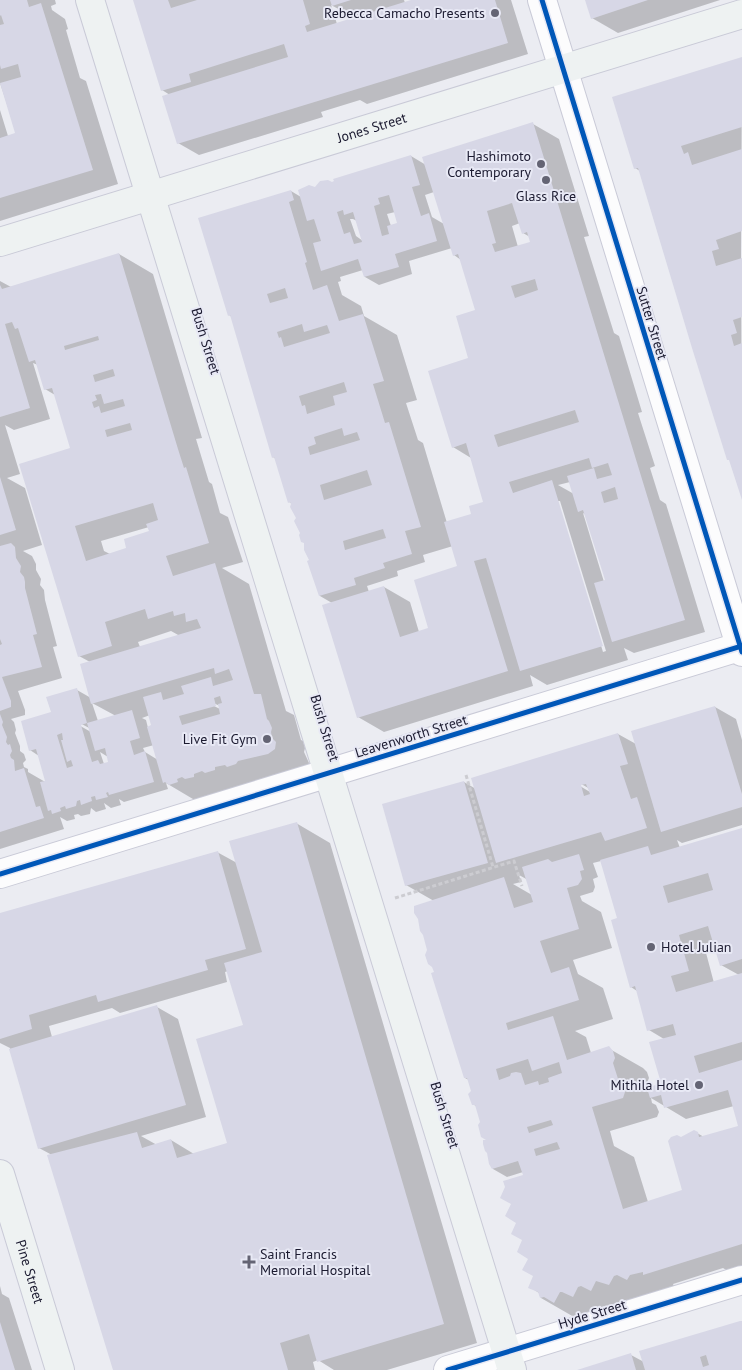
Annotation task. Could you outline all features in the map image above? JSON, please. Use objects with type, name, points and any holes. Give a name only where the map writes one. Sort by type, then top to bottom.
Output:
[{"type":"main road","name":"Bush Street","points":[[90,0],[509,1361]]},
{"type":"main road","name":"Jones Street","points":[[0,242],[742,14]]},
{"type":"main road","name":"Pine Street","points":[[0,1174],[60,1370]]},
{"type":"street","name":"Sutter Street","points":[[542,0],[741,648]]},
{"type":"street","name":"Leavenworth Street","points":[[0,874],[741,648]]},
{"type":"street","name":"Hyde Street","points":[[448,1370],[509,1361],[742,1280]]},
{"type":"path","points":[[466,775],[493,867]]},
{"type":"path","points":[[368,905],[514,861],[522,886]]},
{"type":"building","points":[[0,0],[27,0],[29,7],[41,3],[93,170],[0,198],[0,138],[15,133],[0,83],[21,77],[18,64],[1,69],[0,25],[4,24],[0,16]]},
{"type":"building","points":[[133,0],[168,0],[171,8],[197,0],[303,0],[310,24],[305,26],[307,32],[411,0],[495,0],[508,43],[177,144],[162,96],[288,57],[284,44],[189,74],[191,82],[161,91]]},
{"type":"building","points":[[330,0],[351,0],[332,6]]},
{"type":"building","points":[[585,0],[648,0],[591,19]]},
{"type":"building","points":[[742,57],[742,127],[681,146],[684,154],[688,152],[692,165],[742,149],[742,231],[716,240],[719,249],[712,251],[716,266],[742,258],[742,317],[733,320],[737,333],[731,335],[734,346],[742,343],[742,500],[729,460],[727,460],[638,168],[634,169],[612,97]]},
{"type":"building","points":[[533,122],[685,620],[612,642],[594,583],[605,580],[583,510],[578,512],[567,476],[594,468],[597,479],[612,475],[608,463],[592,468],[589,458],[509,482],[513,493],[552,480],[603,646],[520,671],[486,558],[474,561],[508,671],[357,718],[322,605],[384,586],[400,637],[428,628],[414,580],[457,566],[444,522],[471,514],[469,506],[483,502],[466,443],[452,448],[428,371],[468,358],[456,316],[475,310],[458,254],[453,256],[422,157]],"holes":[[[512,203],[522,234],[527,232],[530,242],[495,252],[492,244],[496,243],[487,211]],[[535,279],[538,290],[515,298],[511,286]],[[575,410],[579,422],[498,447],[494,435]],[[615,487],[618,499],[604,503],[601,492]]]},
{"type":"building","points":[[411,155],[420,185],[412,187],[421,216],[429,213],[437,241],[395,254],[399,267],[364,277],[358,259],[321,271],[313,243],[321,241],[314,219],[307,221],[298,190],[309,185],[315,187],[320,181],[328,180],[332,182],[334,181],[333,179]],"holes":[[[389,195],[397,223],[387,226],[389,234],[382,236],[374,206],[380,204],[378,198]],[[343,210],[344,215],[353,212],[362,242],[354,244],[350,232],[344,234],[337,212]]]},
{"type":"building","points":[[291,190],[294,200],[289,202],[307,262],[305,263],[313,290],[327,285],[339,321],[363,314],[384,381],[373,384],[385,423],[389,422],[421,527],[405,531],[412,554],[383,563],[385,568],[354,578],[356,585],[319,596],[307,561],[309,560],[304,550],[304,543],[301,542],[300,533],[294,521],[296,518],[290,507],[290,502],[288,503],[274,457],[272,458],[230,315],[228,316],[198,218]],"holes":[[[285,288],[288,298],[270,303],[267,294]],[[302,324],[304,332],[327,325],[330,333],[284,347],[281,337],[279,338],[277,332]],[[344,382],[347,392],[333,396],[335,405],[307,414],[305,405],[302,406],[299,396]],[[342,428],[344,436],[357,432],[360,440],[310,455],[308,447],[316,444],[314,437]],[[367,470],[372,485],[324,500],[320,485]],[[383,529],[386,538],[345,550],[343,541]]]},
{"type":"building","points":[[119,253],[178,449],[184,468],[186,467],[209,543],[166,556],[173,576],[215,563],[254,694],[261,694],[267,719],[272,728],[272,738],[276,742],[275,749],[268,754],[238,761],[236,764],[227,767],[225,765],[215,767],[215,770],[205,773],[202,771],[194,774],[194,777],[185,779],[182,777],[177,779],[178,782],[169,785],[165,782],[163,783],[147,727],[151,725],[143,697],[161,692],[163,700],[184,694],[181,686],[211,677],[213,686],[233,680],[229,669],[215,674],[214,668],[91,704],[80,664],[201,628],[197,619],[186,622],[185,613],[174,616],[173,611],[148,619],[145,609],[105,622],[112,646],[78,657],[19,464],[70,448],[52,388],[44,390],[35,360],[29,362],[18,328],[15,329],[12,322],[5,324],[30,408],[0,417],[0,285],[2,289]],"holes":[[[98,336],[99,340],[65,350],[64,346]],[[113,369],[115,376],[95,382],[93,375]],[[101,394],[104,404],[123,399],[125,406],[101,413],[99,406],[94,408],[92,402],[97,400],[95,395]],[[130,423],[132,430],[107,437],[105,430]],[[153,503],[158,520],[146,524],[149,531],[124,539],[126,548],[86,561],[75,526]],[[220,696],[222,703],[218,704],[220,714],[182,725],[179,716],[216,706],[214,698]]]},
{"type":"building","points":[[0,477],[16,530],[0,535]]},
{"type":"building","points":[[11,543],[15,547],[16,558],[21,566],[20,572],[24,577],[37,634],[33,635],[42,667],[2,677],[11,701],[11,707],[0,711],[0,645],[2,644],[0,639],[0,546]]},
{"type":"building","points":[[77,688],[87,723],[132,710],[140,738],[130,741],[134,755],[145,751],[154,782],[109,795],[108,792],[106,793],[108,797],[96,800],[95,796],[91,797],[92,801],[81,805],[80,800],[77,801],[76,806],[66,809],[65,806],[60,808],[61,811],[52,814],[51,810],[48,811],[40,782],[45,781],[36,749],[29,751],[21,721],[51,712],[46,697]],"holes":[[[87,723],[95,751],[105,748],[108,762],[100,764],[98,760],[92,762],[81,725]],[[62,733],[63,740],[61,740],[67,762],[71,760],[73,766],[67,768],[57,735]]]},
{"type":"building","points":[[715,706],[742,794],[742,807],[661,832],[631,731]]},
{"type":"building","points":[[0,714],[7,737],[6,742],[8,745],[10,744],[12,751],[10,755],[14,760],[15,771],[24,768],[36,807],[40,806],[44,818],[0,832]]},
{"type":"building","points":[[618,733],[628,764],[620,766],[631,799],[637,797],[647,828],[605,841],[601,832],[496,863],[471,778]],"holes":[[[586,784],[590,794],[584,796],[581,785]]]},
{"type":"building","points":[[464,781],[488,863],[405,886],[382,804]]},
{"type":"building","name":"Saint Francis Memorial Hospital","points":[[297,822],[444,1324],[317,1362],[309,1334],[280,1343],[288,1370],[113,1370],[47,1155],[137,1132],[142,1148],[171,1139],[177,1158],[227,1143],[196,1039],[243,1025],[224,963],[262,952],[229,841]]},
{"type":"building","points":[[742,828],[742,959],[720,966],[708,926],[679,935],[689,971],[671,976],[676,992],[742,973],[742,1042],[694,1056],[699,1073],[742,1060],[742,1244],[643,1275],[643,1272],[630,1275],[627,1280],[617,1275],[614,1276],[609,1285],[596,1281],[591,1291],[581,1286],[578,1287],[573,1297],[560,1292],[554,1303],[544,1297],[540,1298],[538,1292],[528,1288],[533,1276],[522,1270],[528,1259],[517,1252],[522,1240],[511,1234],[516,1223],[505,1216],[511,1204],[500,1198],[505,1187],[503,1181],[523,1175],[518,1161],[492,1169],[489,1164],[483,1144],[483,1140],[486,1140],[481,1137],[478,1125],[480,1122],[475,1105],[472,1105],[468,1094],[471,1091],[467,1078],[464,1078],[431,973],[434,972],[428,964],[425,955],[427,950],[418,919],[414,913],[414,906],[504,877],[514,908],[533,902],[522,867],[548,859],[552,862],[579,854],[584,870],[580,871],[582,879],[578,885],[567,888],[579,929],[540,941],[551,973],[569,967],[579,1000],[506,1023],[508,1030],[553,1016],[567,1060],[609,1046],[613,1051],[615,1058],[613,1063],[619,1082],[623,1084],[625,1092],[623,1098],[592,1107],[623,1209],[682,1190],[668,1141],[671,1137],[677,1135],[681,1137],[694,1130],[698,1132],[699,1137],[738,1126],[728,1090],[664,1108],[661,1095],[650,1098],[647,1088],[661,1083],[649,1042],[676,1035],[673,1024],[647,1031],[635,986],[630,988],[611,920],[617,918],[600,860],[648,846],[651,855]],"holes":[[[708,873],[713,890],[668,903],[663,886]],[[528,1059],[532,1071],[559,1062],[562,1073],[548,1078],[549,1082],[539,1085],[538,1081],[525,1085],[521,1073],[511,1073],[510,1076],[499,1080],[496,1069]],[[551,1120],[553,1125],[529,1133],[527,1127]],[[557,1142],[560,1149],[536,1156],[534,1149]]]},
{"type":"building","points":[[218,851],[246,949],[205,960],[208,970],[98,1002],[96,995],[29,1015],[32,1029],[0,1039],[0,913]]},
{"type":"building","points":[[157,1005],[186,1105],[38,1149],[9,1049]]},
{"type":"building","points":[[742,1321],[742,1370],[645,1370],[639,1351]],"holes":[[[706,1355],[709,1365],[703,1367],[700,1357]]]},
{"type":"building","points":[[0,1322],[15,1370],[0,1370]]},
{"type":"building","points":[[631,1353],[636,1370],[577,1370]]},
{"type":"cycle path","points":[[542,0],[742,652]]},
{"type":"cycle path","points":[[0,874],[742,646]]},
{"type":"cycle path","points":[[448,1370],[742,1280]]},
{"type":"place","name":"Rebecca Camacho Presents","points":[[495,13]]},
{"type":"place","name":"Hashimoto Contemporary","points":[[541,164]]},
{"type":"place","name":"Glass Rice","points":[[546,180]]},
{"type":"place","name":"Live Fit Gym","points":[[267,739]]},
{"type":"place","name":"Hotel Julian","points":[[651,947]]},
{"type":"place","name":"Mithila Hotel","points":[[699,1085]]},
{"type":"place","name":"Saint Francis Memorial Hospital","points":[[249,1262]]}]
